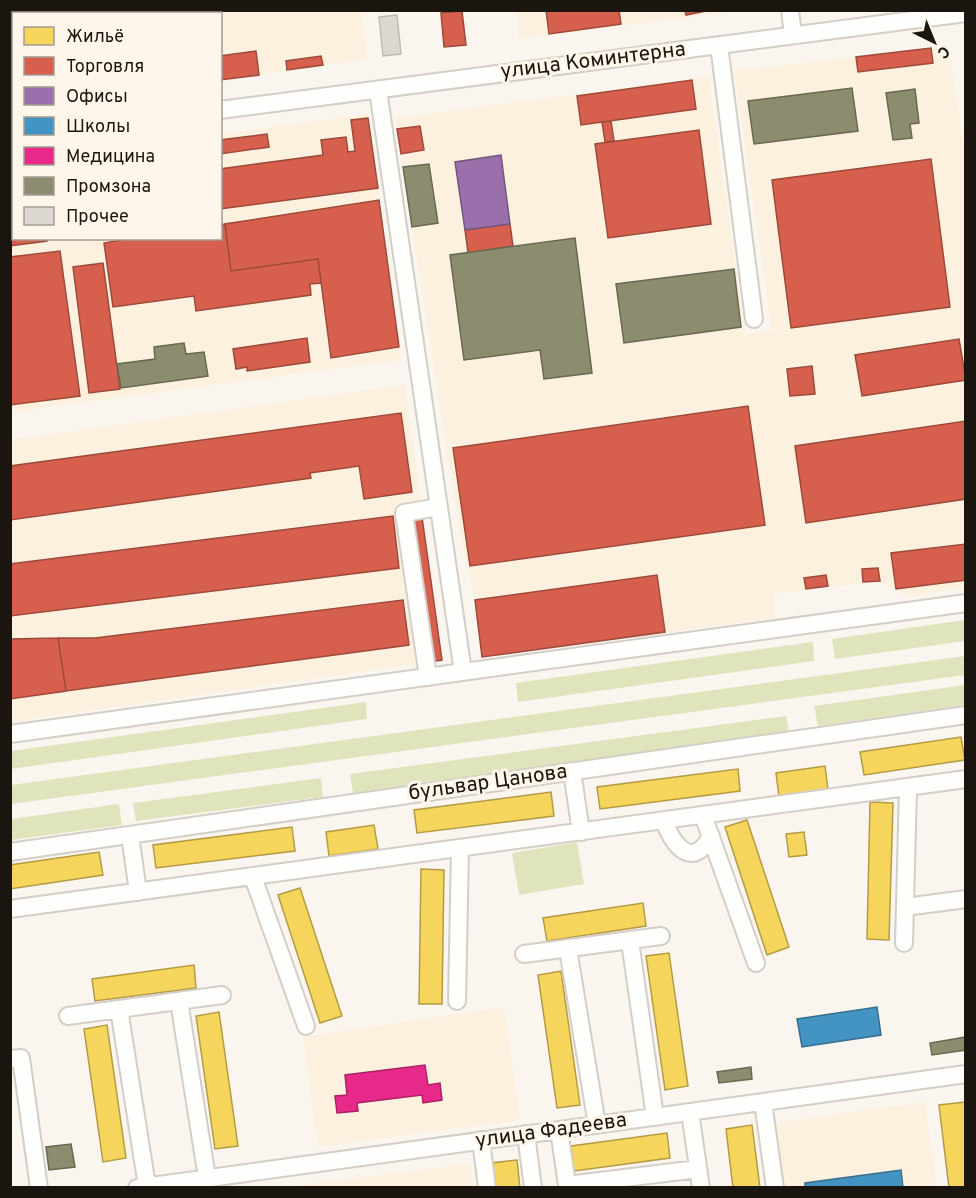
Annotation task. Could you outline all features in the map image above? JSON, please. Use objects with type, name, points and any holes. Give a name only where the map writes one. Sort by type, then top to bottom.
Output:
[{"type":"street","points":[[790,10],[793,35]]},
{"type":"street","name":"улица Коминтерна","points":[[222,110],[793,35],[907,16],[966,14]]},
{"type":"street","points":[[719,45],[754,319]]},
{"type":"street","points":[[378,90],[463,672]]},
{"type":"street","points":[[428,677],[404,513],[439,507]]},
{"type":"street","points":[[10,734],[966,603]]},
{"type":"street","name":"бульвар Цанова","points":[[10,852],[966,715]]},
{"type":"street","points":[[572,771],[581,832]]},
{"type":"street","points":[[10,909],[966,779]]},
{"type":"street","points":[[904,943],[908,787]]},
{"type":"street","points":[[703,815],[756,963]]},
{"type":"street","points":[[664,821],[676,847],[686,852],[696,853],[705,847],[711,836]]},
{"type":"street","points":[[130,835],[138,892]]},
{"type":"street","points":[[457,1001],[460,849]]},
{"type":"street","points":[[253,877],[306,1026]]},
{"type":"street","points":[[905,907],[966,898]]},
{"type":"street","points":[[524,954],[661,936]]},
{"type":"street","points":[[630,940],[655,1117]]},
{"type":"street","points":[[568,949],[597,1125]]},
{"type":"street","points":[[68,1016],[222,995]]},
{"type":"street","points":[[179,1001],[207,1178]]},
{"type":"street","points":[[119,1009],[142,1187]]},
{"type":"street","points":[[10,1059],[21,1058],[39,1188]]},
{"type":"street","name":"улица Фадеева","points":[[142,1187],[966,1074]]},
{"type":"street","points":[[763,1102],[775,1188]]},
{"type":"street","points":[[690,1112],[701,1188]]},
{"type":"street","points":[[559,1130],[567,1186],[610,1184],[698,1169]]},
{"type":"street","points":[[526,1134],[533,1188]]},
{"type":"street","points":[[481,1140],[487,1188]]},
{"type":"shaded area","points":[[10,11],[361,11],[367,59],[222,80],[222,12],[12,12],[11,110]]},
{"type":"shaded area","points":[[517,11],[735,11],[519,39]]},
{"type":"shaded area","points":[[948,46],[966,159],[965,588],[907,596],[879,581],[773,594],[775,618],[482,657],[471,580],[460,535],[395,118],[709,77],[745,334],[772,330],[734,71]]},
{"type":"shaded area","points":[[368,114],[401,360],[11,412],[10,162],[12,162],[12,240],[222,240],[222,134]]},
{"type":"shaded area","points":[[405,385],[442,660],[11,722],[10,440]]},
{"type":"shaded area","points":[[504,1007],[520,1120],[318,1147],[303,1037]]},
{"type":"shaded area","points":[[925,1102],[937,1187],[783,1187],[775,1123]]},
{"type":"shaded area","points":[[471,1164],[474,1187],[282,1187],[318,1183]]},
{"type":"green space","points":[[965,620],[965,641],[835,659],[832,639]]},
{"type":"green space","points":[[813,642],[814,661],[518,702],[516,683]]},
{"type":"green space","points":[[965,656],[965,675],[11,804],[11,785]]},
{"type":"green space","points":[[965,685],[965,705],[818,726],[814,706]]},
{"type":"green space","points":[[366,702],[367,719],[11,769],[11,751]]},
{"type":"green space","points":[[786,716],[789,732],[353,793],[350,774]]},
{"type":"green space","points":[[321,778],[323,797],[136,821],[133,803]]},
{"type":"green space","points":[[119,804],[122,825],[11,840],[11,819]]},
{"type":"green space","points":[[577,842],[584,884],[519,895],[512,853]]},
{"type":"building: Жильё","points":[[961,737],[965,760],[864,775],[860,752]]},
{"type":"building: Жильё","points":[[825,766],[828,790],[779,796],[776,773]]},
{"type":"building: Жильё","points":[[738,769],[740,791],[600,809],[597,787]]},
{"type":"building: Жильё","points":[[551,792],[554,816],[417,833],[414,810]]},
{"type":"building: Жильё","points":[[870,802],[893,803],[889,940],[867,939]]},
{"type":"building: Жильё","points":[[747,820],[789,947],[767,955],[725,827]]},
{"type":"building: Жильё","points":[[374,825],[378,849],[329,856],[326,832]]},
{"type":"building: Жильё","points":[[292,827],[295,851],[156,868],[153,845]]},
{"type":"building: Жильё","points":[[804,832],[807,855],[789,857],[786,834]]},
{"type":"building: Жильё","points":[[99,852],[103,875],[10,889],[10,865]]},
{"type":"building: Жильё","points":[[421,869],[444,870],[442,1004],[419,1004]]},
{"type":"building: Жильё","points":[[300,888],[342,1016],[320,1023],[278,895]]},
{"type":"building: Жильё","points":[[643,903],[646,926],[547,941],[543,918]]},
{"type":"building: Жильё","points":[[669,953],[688,1086],[665,1090],[646,956]]},
{"type":"building: Жильё","points":[[194,965],[196,988],[95,1001],[92,979]]},
{"type":"building: Жильё","points":[[561,971],[580,1105],[557,1108],[538,975]]},
{"type":"building: Жильё","points":[[219,1012],[238,1146],[215,1149],[196,1016]]},
{"type":"building: Жильё","points":[[107,1025],[126,1158],[103,1162],[84,1029]]},
{"type":"building: Жильё","points":[[965,1102],[966,1188],[949,1188],[939,1105]]},
{"type":"building: Жильё","points":[[752,1125],[760,1188],[733,1188],[726,1129]]},
{"type":"building: Жильё","points":[[667,1133],[670,1158],[567,1172],[564,1147]]},
{"type":"building: Жильё","points":[[517,1160],[520,1188],[494,1188],[491,1163]]},
{"type":"building: Торговля","points":[[546,10],[619,10],[621,24],[549,34]]},
{"type":"building: Торговля","points":[[685,10],[711,10],[686,15]]},
{"type":"building: Торговля","points":[[462,11],[466,45],[444,47],[441,13]]},
{"type":"building: Торговля","points":[[931,48],[933,63],[858,72],[856,57]]},
{"type":"building: Торговля","points":[[256,51],[259,75],[222,80],[222,56]]},
{"type":"building: Торговля","points":[[321,56],[323,65],[287,70],[286,61]]},
{"type":"building: Торговля","points":[[692,80],[696,109],[581,125],[577,96]]},
{"type":"building: Торговля","points":[[368,118],[378,188],[222,209],[222,169],[323,155],[321,140],[346,137],[348,152],[355,151],[351,120]]},
{"type":"building: Торговля","points":[[611,121],[614,141],[605,142],[602,122]]},
{"type":"building: Торговля","points":[[420,126],[424,150],[401,154],[397,129]]},
{"type":"building: Торговля","points":[[699,130],[711,224],[608,238],[595,144]]},
{"type":"building: Торговля","points":[[267,134],[269,147],[222,154],[222,140]]},
{"type":"building: Торговля","points":[[931,159],[950,307],[791,328],[772,180]]},
{"type":"building: Торговля","points":[[10,197],[12,197],[12,236],[10,237]]},
{"type":"building: Торговля","points":[[379,200],[399,347],[331,358],[318,259],[231,271],[225,224]]},
{"type":"building: Торговля","points":[[225,224],[231,271],[318,259],[321,283],[310,284],[311,295],[196,311],[194,296],[113,307],[104,243],[121,240],[222,240],[222,225]]},
{"type":"building: Торговля","points":[[510,224],[513,246],[468,253],[465,230]]},
{"type":"building: Торговля","points":[[12,236],[12,240],[47,241],[10,246],[10,237]]},
{"type":"building: Торговля","points":[[60,251],[80,396],[10,405],[10,257]]},
{"type":"building: Торговля","points":[[103,263],[120,389],[89,393],[73,267]]},
{"type":"building: Торговля","points":[[307,338],[310,362],[247,371],[247,367],[236,369],[233,349]]},
{"type":"building: Торговля","points":[[959,339],[966,380],[862,396],[855,355]]},
{"type":"building: Торговля","points":[[812,366],[815,394],[790,396],[787,369]]},
{"type":"building: Торговля","points":[[748,406],[765,525],[470,566],[453,448]]},
{"type":"building: Торговля","points":[[401,413],[412,492],[364,499],[359,466],[310,473],[311,478],[10,520],[10,466]]},
{"type":"building: Торговля","points":[[966,421],[966,499],[806,523],[795,446]]},
{"type":"building: Торговля","points":[[393,516],[399,568],[10,616],[10,564]]},
{"type":"building: Торговля","points":[[422,517],[442,660],[429,662],[409,518]]},
{"type":"building: Торговля","points":[[966,544],[966,580],[896,589],[891,553]]},
{"type":"building: Торговля","points":[[878,568],[880,581],[863,582],[862,569]]},
{"type":"building: Торговля","points":[[657,575],[665,632],[482,657],[475,600]]},
{"type":"building: Торговля","points":[[826,575],[828,586],[806,589],[804,578]]},
{"type":"building: Торговля","points":[[403,600],[409,645],[66,691],[58,638],[95,638]]},
{"type":"building: Торговля","points":[[58,638],[66,691],[10,699],[10,639]]},
{"type":"building: Офисы","points":[[501,155],[510,224],[465,230],[455,162]]},
{"type":"building: Школы","points":[[877,1007],[881,1035],[802,1047],[797,1019]]},
{"type":"building: Школы","points":[[901,1170],[903,1188],[805,1188],[805,1183]]},
{"type":"building: Медицина","points":[[425,1065],[428,1085],[440,1083],[442,1100],[423,1103],[422,1095],[357,1103],[358,1111],[337,1113],[335,1096],[347,1095],[345,1075]]},
{"type":"building: Промзона","points":[[852,88],[858,131],[754,144],[748,101]]},
{"type":"building: Промзона","points":[[915,89],[919,123],[910,124],[912,138],[893,140],[886,93]]},
{"type":"building: Промзона","points":[[429,164],[438,223],[412,227],[403,167]]},
{"type":"building: Промзона","points":[[575,238],[592,373],[544,379],[540,350],[464,360],[450,255]]},
{"type":"building: Промзона","points":[[734,269],[741,327],[624,343],[616,284]]},
{"type":"building: Промзона","points":[[184,343],[186,354],[204,352],[208,376],[121,388],[117,364],[155,359],[154,347]]},
{"type":"building: Промзона","points":[[966,1037],[966,1050],[932,1055],[930,1043]]},
{"type":"building: Промзона","points":[[751,1067],[752,1079],[719,1083],[717,1072]]},
{"type":"building: Промзона","points":[[71,1144],[75,1167],[49,1170],[46,1147]]},
{"type":"building: Прочее","points":[[397,15],[401,54],[383,56],[379,17]]}]
